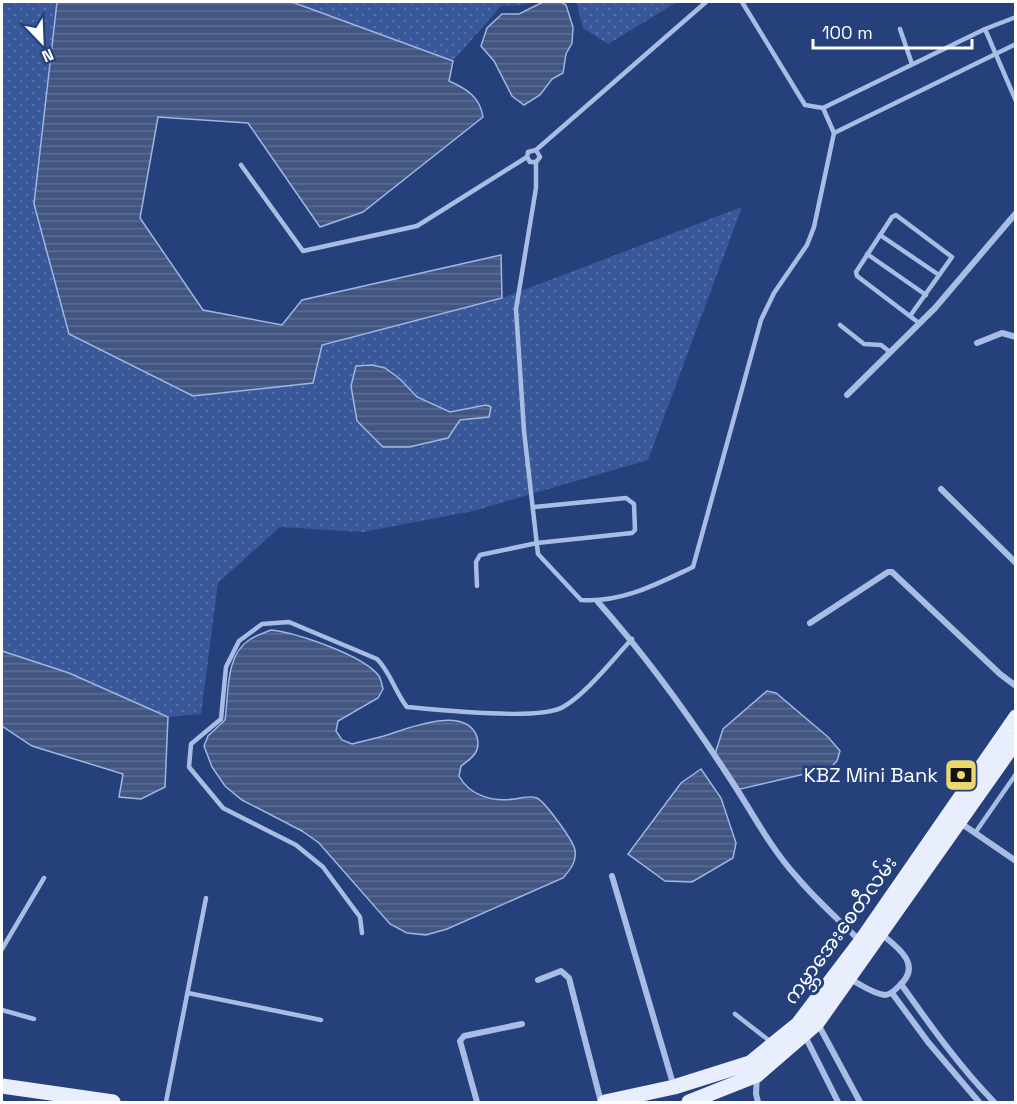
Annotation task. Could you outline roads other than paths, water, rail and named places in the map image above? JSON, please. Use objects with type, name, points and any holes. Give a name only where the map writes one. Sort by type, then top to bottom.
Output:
[{"type":"main road","name":"ကမ္ဘာအေးစေတီလမ်း","points":[[952,824],[1016,717]]},
{"type":"main road","name":"ကမ္ဘာအေးစေတီလမ်း","points":[[689,1102],[758,1075],[850,978],[875,931],[952,824],[1016,741]]},
{"type":"main road","name":"ကမ္ဘာအေးစေတီလမ်း","points":[[813,1016],[861,942],[875,931]]},
{"type":"main road","name":"ကမ္ဘာအေးစေတီလမ်း","points":[[603,1102],[674,1087],[750,1063],[773,1044],[801,1030]]},
{"type":"main road","points":[[2,1086],[112,1102]]},
{"type":"street","points":[[847,395],[919,323],[1016,213]]},
{"type":"street","points":[[977,343],[1002,333],[1016,337]]},
{"type":"street","points":[[940,489],[1016,563]]},
{"type":"street","points":[[810,623],[863,587],[888,572],[892,572],[1000,674],[1016,686]]},
{"type":"street","points":[[598,602],[632,639],[711,749],[740,793],[758,826],[795,876],[861,942]]},
{"type":"street","points":[[952,824],[975,833],[1016,861]]},
{"type":"street","points":[[612,876],[674,1087]]},
{"type":"street","points":[[850,978],[874,992],[886,995],[892,993],[906,980],[909,966],[900,949],[875,931]]},
{"type":"street","points":[[538,980],[561,971],[569,978],[603,1102]]},
{"type":"street","points":[[901,984],[961,1065],[994,1102]]},
{"type":"street","points":[[892,993],[935,1051],[979,1102]]},
{"type":"street","points":[[813,1016],[860,1102]]},
{"type":"street","points":[[477,1102],[460,1041],[464,1036],[522,1024]]},
{"type":"street","points":[[801,1030],[838,1102]]},
{"type":"street","points":[[758,1075],[756,1094],[758,1102]]},
{"type":"lane","points":[[242,165],[303,251],[417,226],[527,158],[530,150],[536,150],[706,2]]},
{"type":"lane","points":[[742,2],[805,105],[823,108],[985,29],[1016,17]]},
{"type":"lane","points":[[985,29],[1016,101]]},
{"type":"lane","points":[[900,30],[912,64]]},
{"type":"lane","points":[[834,134],[1016,44]]},
{"type":"lane","points":[[536,150],[540,157],[536,162],[536,188],[516,309],[524,431],[538,554],[581,600],[598,602],[630,596],[693,567],[761,320],[774,293],[807,245],[821,198],[834,134],[823,108]]},
{"type":"lane","points":[[527,158],[530,162],[536,162]]},
{"type":"lane","points":[[910,316],[952,257],[896,215],[892,217],[856,272],[857,276],[919,323]]},
{"type":"lane","points":[[880,236],[939,275]]},
{"type":"lane","points":[[867,254],[926,295]]},
{"type":"lane","points":[[840,325],[864,344],[881,345],[890,352]]},
{"type":"lane","points":[[477,586],[476,562],[480,555],[537,543],[635,530],[634,504],[626,498],[534,507]]},
{"type":"lane","points":[[362,933],[360,917],[323,867],[296,845],[223,808],[189,767],[191,744],[220,719],[226,667],[239,641],[262,624],[289,622],[377,659],[387,669],[398,696],[407,707],[526,715],[562,708],[590,684],[632,639]]},
{"type":"lane","points":[[975,833],[1016,774]]},
{"type":"lane","points":[[2,949],[44,878]]},
{"type":"lane","points":[[166,1102],[206,898]]},
{"type":"lane","points":[[188,993],[321,1020]]},
{"type":"lane","points":[[2,1010],[34,1019]]},
{"type":"lane","points":[[735,1014],[773,1044]]},
{"type":"place","name":"KBZ Mini Bank","points":[[961,775]]}]
